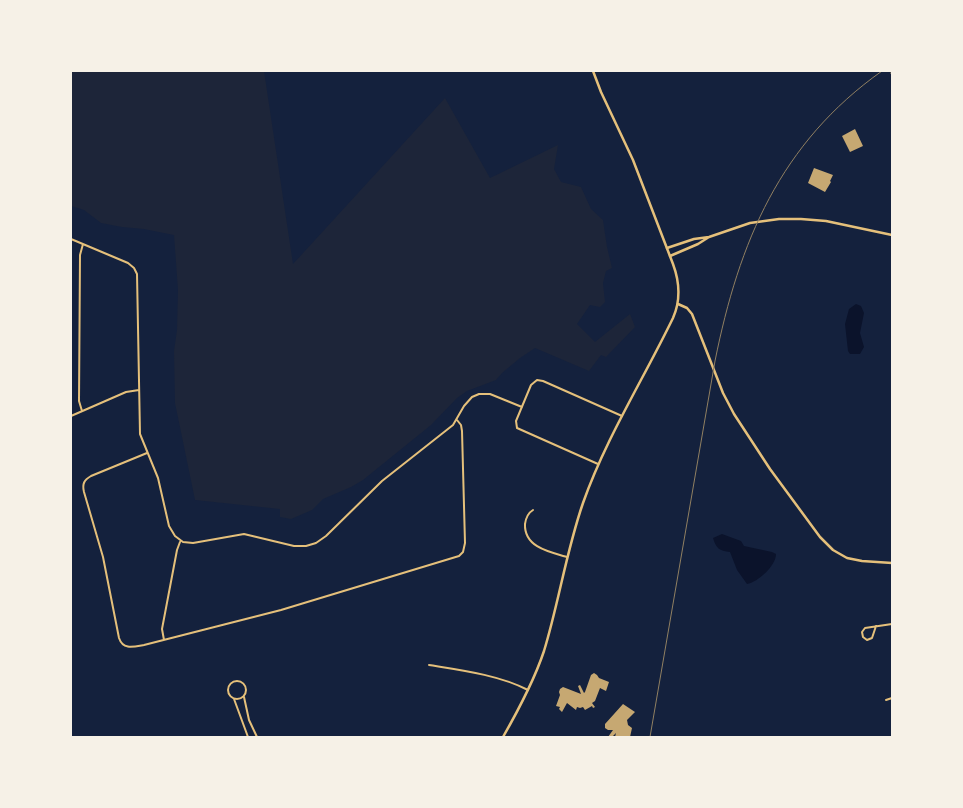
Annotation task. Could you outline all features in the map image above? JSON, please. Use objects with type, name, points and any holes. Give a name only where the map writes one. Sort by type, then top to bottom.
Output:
[{"type":"main road","points":[[503,737],[528,690],[547,639],[567,557],[580,513],[598,465],[671,322],[678,304],[678,281],[670,256],[633,160],[598,86],[593,71]]},
{"type":"main road","points":[[667,248],[750,224],[789,219],[833,222],[892,235]]},
{"type":"main road","points":[[670,256],[698,244],[709,236]]},
{"type":"main road","points":[[678,304],[691,312],[731,409],[757,450],[797,506],[829,546],[840,555],[853,560],[892,563]]},
{"type":"street","points":[[71,240],[128,263],[138,274],[139,426],[147,453],[158,478],[169,526],[180,541],[193,543],[244,534],[294,546],[306,546],[316,543],[326,536],[382,481],[458,420],[466,403],[472,398],[479,394],[493,395],[522,407]]},
{"type":"street","points":[[82,411],[80,401],[80,255],[83,244]]},
{"type":"street","points":[[598,465],[516,426],[516,421],[533,382],[541,380],[622,416]]},
{"type":"street","points":[[71,416],[128,391],[139,390]]},
{"type":"street","points":[[147,453],[94,475],[85,481],[83,487],[104,557],[120,643],[130,647],[281,610],[461,554],[465,542],[462,436],[461,425],[458,420]]},
{"type":"street","points":[[533,510],[528,515],[525,523],[526,532],[531,540],[542,549],[567,557]]},
{"type":"street","points":[[164,640],[162,629],[180,541]]},
{"type":"street","points":[[876,626],[874,636],[870,639],[864,638],[862,632],[865,628],[876,626],[892,624]]},
{"type":"street","points":[[428,665],[477,674],[528,690]]},
{"type":"street","points":[[248,737],[237,704],[229,696],[228,689],[230,683],[235,681],[240,681],[245,685],[246,692],[244,696],[247,716],[257,737]]},
{"type":"street","points":[[234,699],[240,699],[244,696]]},
{"type":"street","points":[[886,700],[892,698]]},
{"type":"shaded area","points":[[71,71],[264,71],[293,264],[445,98],[490,178],[558,145],[554,169],[561,182],[581,187],[591,209],[603,220],[612,268],[606,271],[603,283],[605,302],[600,307],[590,305],[577,324],[595,342],[630,314],[635,327],[606,357],[601,355],[589,371],[535,348],[520,358],[496,380],[467,391],[457,398],[431,425],[363,480],[323,499],[312,510],[291,519],[280,517],[280,509],[195,500],[175,403],[174,351],[177,330],[178,290],[174,235],[101,223],[84,210],[71,206]]},
{"type":"shaded area","points":[[856,304],[861,306],[864,313],[860,333],[864,347],[860,354],[850,354],[845,324],[849,309]]},
{"type":"shaded area","points":[[722,534],[741,541],[744,546],[776,554],[770,568],[761,577],[747,584],[737,570],[730,552],[721,550],[715,544],[713,538]]},
{"type":"building","points":[[855,129],[863,146],[850,152],[842,136]]},
{"type":"building","points":[[814,168],[833,175],[825,192],[808,183]]},
{"type":"building","points":[[594,673],[599,678],[609,682],[606,691],[600,688],[595,701],[592,703],[595,707],[593,708],[592,706],[585,710],[583,707],[577,707],[576,710],[567,703],[562,712],[559,709],[560,707],[556,706],[560,689],[563,687],[581,694],[578,686],[580,685],[584,693],[591,675]]},
{"type":"building","points":[[623,704],[635,712],[627,720],[628,725],[632,728],[630,737],[615,737],[616,733],[612,737],[608,737],[613,730],[605,728],[605,724]]},
{"type":"railway","points":[[650,737],[715,361],[737,276],[751,236],[769,198],[791,163],[816,130],[847,99],[882,71]]}]
